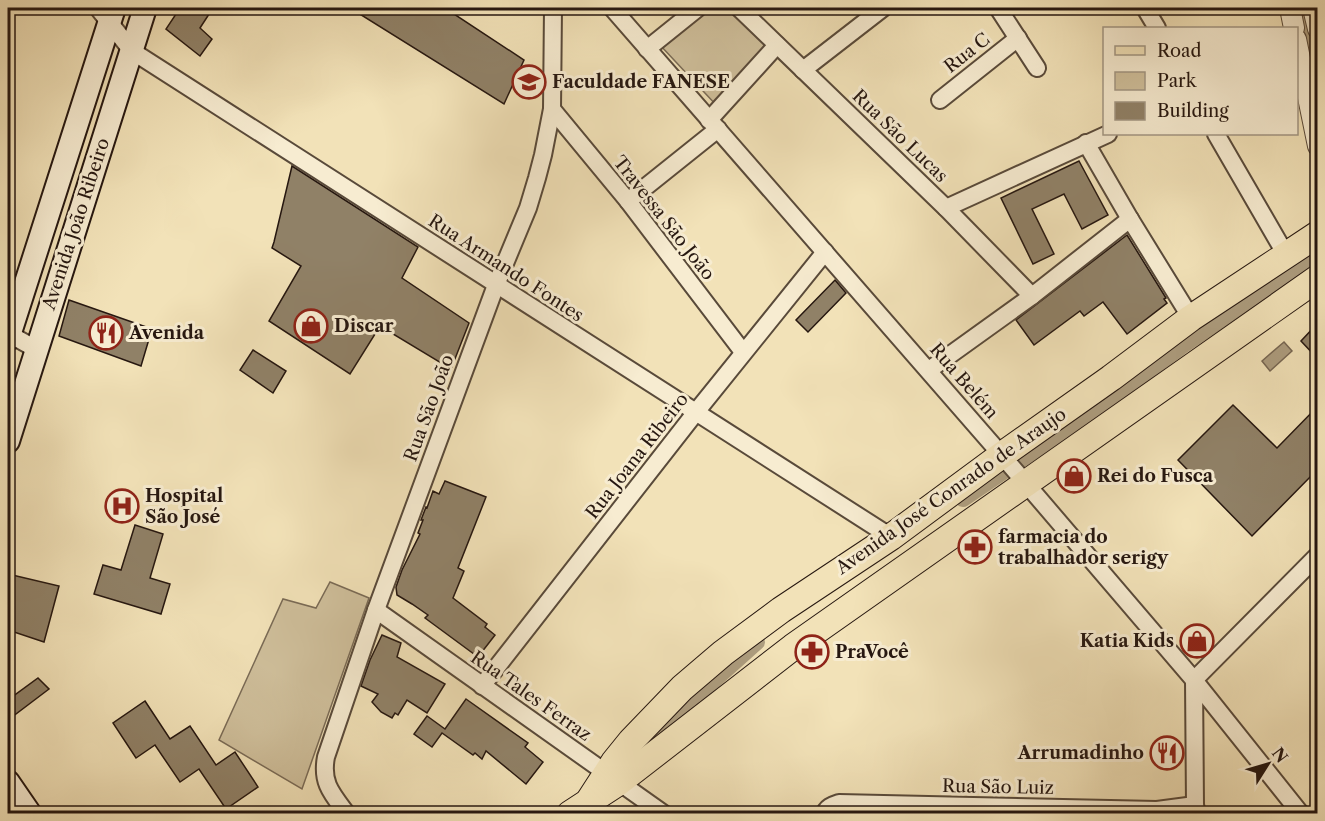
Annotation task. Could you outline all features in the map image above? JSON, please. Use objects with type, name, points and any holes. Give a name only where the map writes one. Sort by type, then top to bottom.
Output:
[{"type":"main road","name":"Avenida João Ribeiro","points":[[8,441],[145,8]]},
{"type":"main road","name":"Avenida João Ribeiro","points":[[8,335],[107,13]]},
{"type":"main road","name":"Avenida José Conrado de Araujo","points":[[613,777],[631,741],[682,688],[723,653],[781,609],[891,537],[1113,379],[1191,318],[1317,234]]},
{"type":"main road","name":"Avenida José Conrado de Araujo","points":[[613,777],[1023,481],[1317,278]]},
{"type":"main road","points":[[1113,379],[1152,390]]},
{"type":"main road","points":[[570,813],[590,799],[613,777]]},
{"type":"main road","points":[[8,782],[30,813]]},
{"type":"street","name":"Rua São João","points":[[346,813],[326,782],[325,763],[376,610],[496,285],[528,208],[543,155],[552,109],[553,8]]},
{"type":"street","name":"Rua Belém","points":[[612,8],[1004,457],[1194,680],[1301,813]]},
{"type":"street","points":[[647,49],[698,8]]},
{"type":"street","name":"Rua São Lucas","points":[[739,8],[946,208],[1032,296]]},
{"type":"street","points":[[803,70],[883,8]]},
{"type":"street","points":[[998,8],[1037,68]]},
{"type":"street","points":[[1145,8],[1155,27]]},
{"type":"street","points":[[1290,8],[1294,27]]},
{"type":"street","points":[[1313,8],[1317,29]]},
{"type":"street","name":"Rua Armando Fontes","points":[[107,13],[132,51],[891,537]]},
{"type":"street","name":"Rua C","points":[[940,100],[1018,38]]},
{"type":"street","points":[[628,201],[714,124],[777,45]]},
{"type":"street","points":[[1298,49],[1317,146]]},
{"type":"street","name":"Travessa São João","points":[[552,109],[628,201],[744,352]]},
{"type":"street","points":[[946,208],[1106,135]]},
{"type":"street","points":[[1217,135],[1286,255]]},
{"type":"street","points":[[1086,144],[1191,318]]},
{"type":"street","points":[[929,370],[1032,296],[1130,219]]},
{"type":"street","name":"Rua Joana Ribeiro","points":[[483,686],[696,412],[825,252]]},
{"type":"street","points":[[8,335],[36,349]]},
{"type":"street","points":[[1196,809],[1194,680],[1317,555]]},
{"type":"street","name":"Rua Tales Ferraz","points":[[376,610],[664,813]]},
{"type":"street","name":"Rua São Luiz","points":[[825,813],[831,805],[839,803],[1158,812],[1196,809]]},
{"type":"green space","points":[[703,8],[736,8],[777,51],[718,107],[660,45]]},
{"type":"green space","points":[[330,582],[369,598],[302,789],[219,740],[283,599],[316,608]]},
{"type":"shaded area","points":[[1284,342],[1292,351],[1270,371],[1262,361]]},
{"type":"building","points":[[180,8],[213,8],[200,28],[212,39],[200,56],[166,29]]},
{"type":"building","name":"Faculdade FANESE","points":[[350,8],[445,8],[524,60],[504,104]]},
{"type":"building","points":[[1079,161],[1108,215],[1082,229],[1064,194],[1032,209],[1054,254],[1033,264],[1001,198]]},
{"type":"building","points":[[292,166],[418,247],[402,278],[469,323],[451,369],[380,326],[350,374],[269,321],[301,266],[272,248]]},
{"type":"building","points":[[1127,235],[1167,303],[1127,334],[1103,302],[1084,316],[1080,311],[1034,345],[1016,320]]},
{"type":"building","points":[[835,280],[846,293],[808,332],[796,320]]},
{"type":"building","name":"Avenida","points":[[69,300],[152,329],[141,366],[59,336]]},
{"type":"building","points":[[1317,324],[1317,358],[1301,341]]},
{"type":"building","points":[[253,350],[286,371],[273,393],[240,370]]},
{"type":"building","points":[[1233,405],[1277,448],[1317,407],[1317,470],[1252,536],[1178,460]]},
{"type":"building","points":[[445,481],[486,497],[458,568],[464,571],[453,598],[487,624],[485,627],[495,635],[478,657],[425,618],[428,615],[397,595],[396,587],[420,534],[418,533],[426,507],[433,491],[439,494]]},
{"type":"building","points":[[135,525],[163,534],[150,578],[170,584],[161,614],[94,594],[103,565],[121,570]]},
{"type":"building","points":[[8,574],[59,586],[44,642],[8,630]]},
{"type":"building","points":[[382,635],[401,643],[397,657],[445,684],[427,713],[407,700],[398,715],[395,713],[392,718],[381,712],[372,702],[378,694],[361,686]]},
{"type":"building","points":[[38,678],[49,689],[8,720],[8,700]]},
{"type":"building","points":[[466,699],[528,743],[525,747],[543,762],[526,784],[486,751],[482,759],[442,733],[432,747],[414,734],[427,716],[445,729]]},
{"type":"building","points":[[145,701],[170,739],[190,726],[216,765],[235,752],[258,787],[226,809],[199,769],[180,782],[155,745],[136,758],[113,723]]},
{"type":"waterway","points":[[1307,14],[1318,67]]},
{"type":"waterway","points":[[963,499],[1318,254]]},
{"type":"waterway","points":[[651,737],[757,642]]},
{"type":"place","name":"Faculdade FANESE","points":[[529,82]]},
{"type":"place","name":"Discar","points":[[311,326]]},
{"type":"place","name":"Avenida","points":[[106,333]]},
{"type":"place","name":"Rei do Fusca","points":[[1074,476]]},
{"type":"place","name":"Hospital São José","points":[[122,506]]},
{"type":"place","name":"farmacia do trabalhador serigy","points":[[975,547]]},
{"type":"place","name":"Katia Kids","points":[[1197,641]]},
{"type":"place","name":"PraVocê","points":[[812,652]]},
{"type":"place","name":"Arrumadinho","points":[[1167,753]]}]
